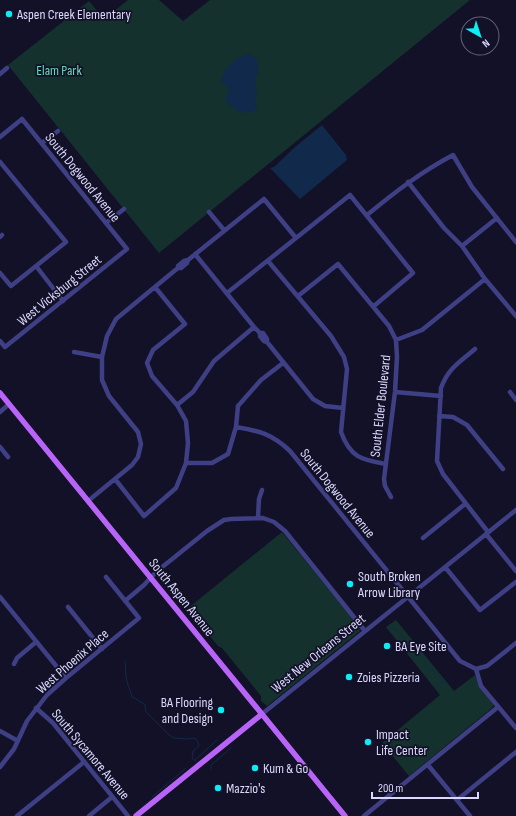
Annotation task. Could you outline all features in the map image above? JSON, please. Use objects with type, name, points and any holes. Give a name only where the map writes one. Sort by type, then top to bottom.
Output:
[{"type":"main road","name":"South Aspen Avenue","points":[[0,393],[345,816]]},
{"type":"main road","name":"West New Orleans Street","points":[[136,816],[262,714]]},
{"type":"street","points":[[0,74],[7,68]]},
{"type":"street","name":"South Dogwood Avenue","points":[[0,137],[22,119],[127,249]]},
{"type":"street","points":[[42,143],[58,131]]},
{"type":"street","points":[[367,215],[408,182],[430,167],[453,155],[472,188],[516,242]]},
{"type":"street","points":[[0,162],[66,242],[11,286],[0,272]]},
{"type":"street","points":[[408,182],[444,228],[462,246],[485,279],[516,316]]},
{"type":"street","points":[[227,293],[350,195],[413,273],[374,306]]},
{"type":"street","points":[[88,500],[132,465],[138,457],[141,444],[138,432],[109,396],[102,380],[102,357],[107,336],[116,319],[178,268],[181,268],[195,254],[264,199],[296,238]]},
{"type":"street","points":[[106,223],[124,209]]},
{"type":"street","points":[[209,212],[224,230]]},
{"type":"street","points":[[462,246],[496,218]]},
{"type":"street","name":"West Vicksburg Street","points":[[0,341],[5,347],[127,249]]},
{"type":"street","points":[[195,254],[313,400],[325,406],[343,408]]},
{"type":"street","points":[[268,261],[331,336],[344,357],[347,369],[341,432],[344,441],[359,458],[386,464]]},
{"type":"street","name":"South Elder Boulevard","points":[[298,296],[338,264],[374,306],[392,330],[396,340],[397,357],[395,392],[386,464],[385,486],[391,497]]},
{"type":"street","points":[[36,266],[63,301]]},
{"type":"street","points":[[396,340],[422,330],[485,279]]},
{"type":"street","points":[[115,479],[144,516],[176,488],[186,463],[188,443],[186,421],[177,405],[152,376],[148,363],[153,350],[185,324],[155,287]]},
{"type":"street","points":[[177,405],[193,392],[214,361],[254,327]]},
{"type":"street","points":[[475,349],[449,371],[444,379],[441,388],[437,461],[443,474],[516,571]]},
{"type":"street","points":[[74,352],[102,357]]},
{"type":"street","points":[[186,463],[212,463],[228,454],[236,427],[238,406],[261,380],[283,363]]},
{"type":"street","points":[[395,392],[441,396]]},
{"type":"street","points":[[510,392],[516,400]]},
{"type":"street","points":[[0,412],[9,404]]},
{"type":"street","points":[[439,416],[453,417],[467,425],[503,469]]},
{"type":"street","name":"South Dogwood Avenue","points":[[236,427],[263,432],[271,435],[283,444],[408,596],[460,662],[476,669]]},
{"type":"street","points":[[0,446],[8,457]]},
{"type":"street","points":[[258,518],[259,499],[262,490]]},
{"type":"street","points":[[423,538],[465,504]]},
{"type":"street","name":"West New Orleans Street","points":[[262,714],[516,510]]},
{"type":"street","points":[[106,577],[126,601],[159,570],[206,531],[224,520],[263,518],[274,522],[285,532],[366,631]]},
{"type":"street","points":[[445,567],[480,610],[516,582]]},
{"type":"street","points":[[0,597],[66,678]]},
{"type":"street","name":"West Phoenix Place","points":[[0,767],[18,741],[27,721],[52,690],[140,618],[126,601]]},
{"type":"street","points":[[68,607],[102,649]]},
{"type":"street","points":[[14,664],[17,658],[36,642]]},
{"type":"street","points":[[515,645],[487,666],[476,669],[481,686],[516,728]]},
{"type":"street","points":[[364,816],[498,707]]},
{"type":"street","name":"South Sycamore Avenue","points":[[36,708],[53,724],[128,816]]},
{"type":"street","points":[[0,731],[18,741]]},
{"type":"street","points":[[457,800],[516,752]]},
{"type":"street","points":[[17,816],[84,762]]},
{"type":"street","points":[[428,765],[470,816]]},
{"type":"street","points":[[89,816],[112,797]]},
{"type":"green space","name":"Elam Park","points":[[128,0],[159,0],[183,21],[210,0],[470,0],[159,253],[8,65],[89,1],[104,19]]},
{"type":"green space","points":[[282,532],[358,625],[360,631],[267,706],[261,701],[261,696],[222,648],[218,646],[187,609]]},
{"type":"green space","points":[[396,620],[454,691],[475,675],[479,685],[494,705],[409,776],[382,743],[440,695],[386,627]]},
{"type":"water","points":[[249,54],[257,59],[259,71],[256,76],[255,85],[257,95],[255,101],[257,109],[244,113],[233,108],[226,101],[226,96],[230,91],[221,80],[231,63]]},
{"type":"water","points":[[322,125],[346,155],[347,160],[300,199],[270,168],[274,167],[295,147]]},
{"type":"waterway","points":[[392,624],[423,663],[437,674],[447,685]]},
{"type":"waterway","points":[[390,631],[394,628]]},
{"type":"waterway","points":[[125,661],[126,678],[132,697],[145,705],[146,712],[174,738],[194,738],[197,740],[199,745],[193,751],[192,758],[196,761]]},
{"type":"waterway","points":[[435,687],[442,682]]},
{"type":"waterway","points":[[195,760],[217,740]]},
{"type":"waterway","points":[[211,769],[211,765],[231,748]]},
{"type":"waterway","points":[[152,797],[186,768]]},
{"type":"place","name":"Aspen Creek Elementary","points":[[9,14]]},
{"type":"place","name":"South Broken Arrow Library","points":[[350,584]]},
{"type":"place","name":"BA Eye Site","points":[[387,646]]},
{"type":"place","name":"Zoies Pizzeria","points":[[349,677]]},
{"type":"place","name":"BA Flooring and Design","points":[[221,710]]},
{"type":"place","name":"Impact Life Center","points":[[368,742]]},
{"type":"place","name":"Kum & Go","points":[[255,768]]},
{"type":"place","name":"Mazzio's","points":[[218,788]]}]
